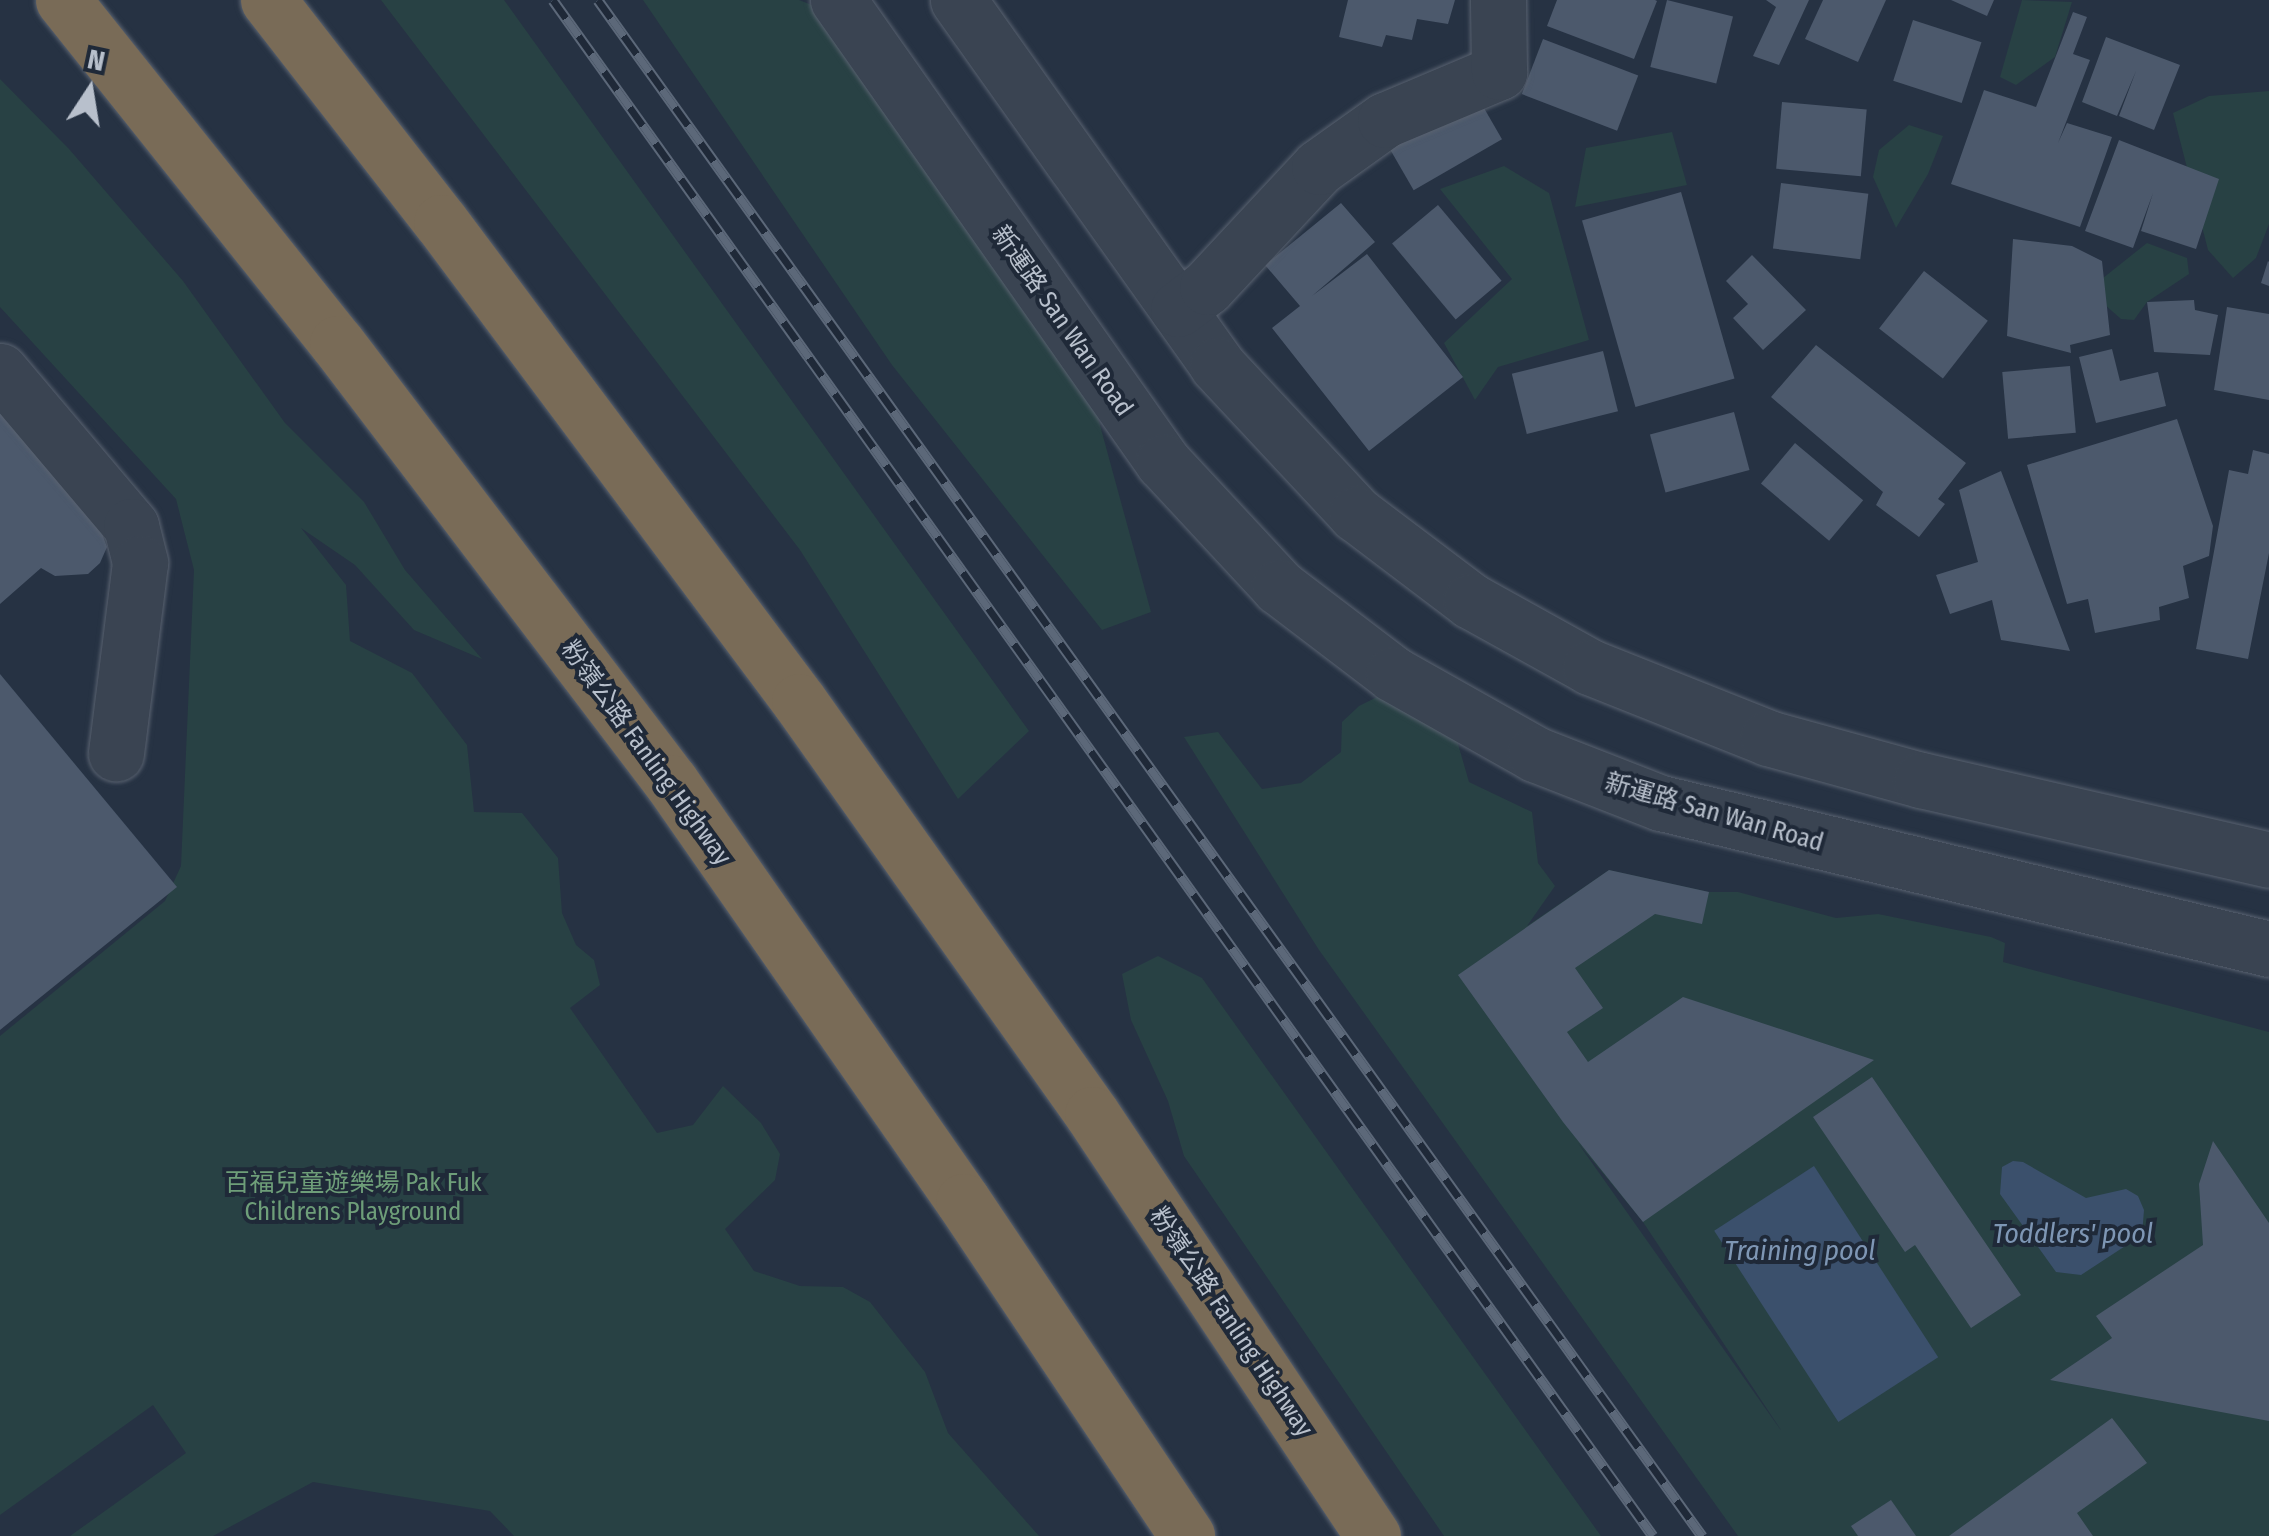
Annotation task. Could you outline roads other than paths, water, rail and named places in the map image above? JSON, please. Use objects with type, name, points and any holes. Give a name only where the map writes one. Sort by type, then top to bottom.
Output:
[{"type":"highway","name":"粉嶺公路 Fanling Highway","points":[[63,0],[337,343],[670,782],[963,1202],[1187,1536]]},
{"type":"highway","name":"粉嶺公路 Fanling Highway","points":[[268,0],[453,238],[799,700],[1092,1114],[1373,1536]]},
{"type":"street","name":"新運路 San Wan Road","points":[[838,0],[1164,462],[1279,588],[1393,674],[1535,754],[1661,803],[2269,949]]},
{"type":"street","points":[[958,0],[1178,309],[1264,420],[1356,514],[1471,602],[1556,649],[1696,713],[1842,760],[2269,860]]},
{"type":"street","points":[[1178,309],[1206,287],[1319,167],[1385,120],[1499,72],[1498,0]]},
{"type":"street","points":[[0,371],[131,526],[140,563],[116,754]]},
{"type":"water","name":"Toddlers' pool","points":[[2013,1161],[2023,1162],[2086,1198],[2126,1189],[2138,1196],[2144,1210],[2142,1235],[2081,1275],[2056,1272],[2000,1194],[2002,1167]]},
{"type":"water","name":"Training pool","points":[[1814,1166],[1938,1357],[1838,1422],[1714,1231]]},
{"type":"railway","points":[[553,0],[1653,1536]]},
{"type":"railway","points":[[598,0],[1702,1536]]},
{"type":"park label","name":"百福兒童遊樂場 Pak Fuk Childrens Playground","points":[[353,1198]]}]
